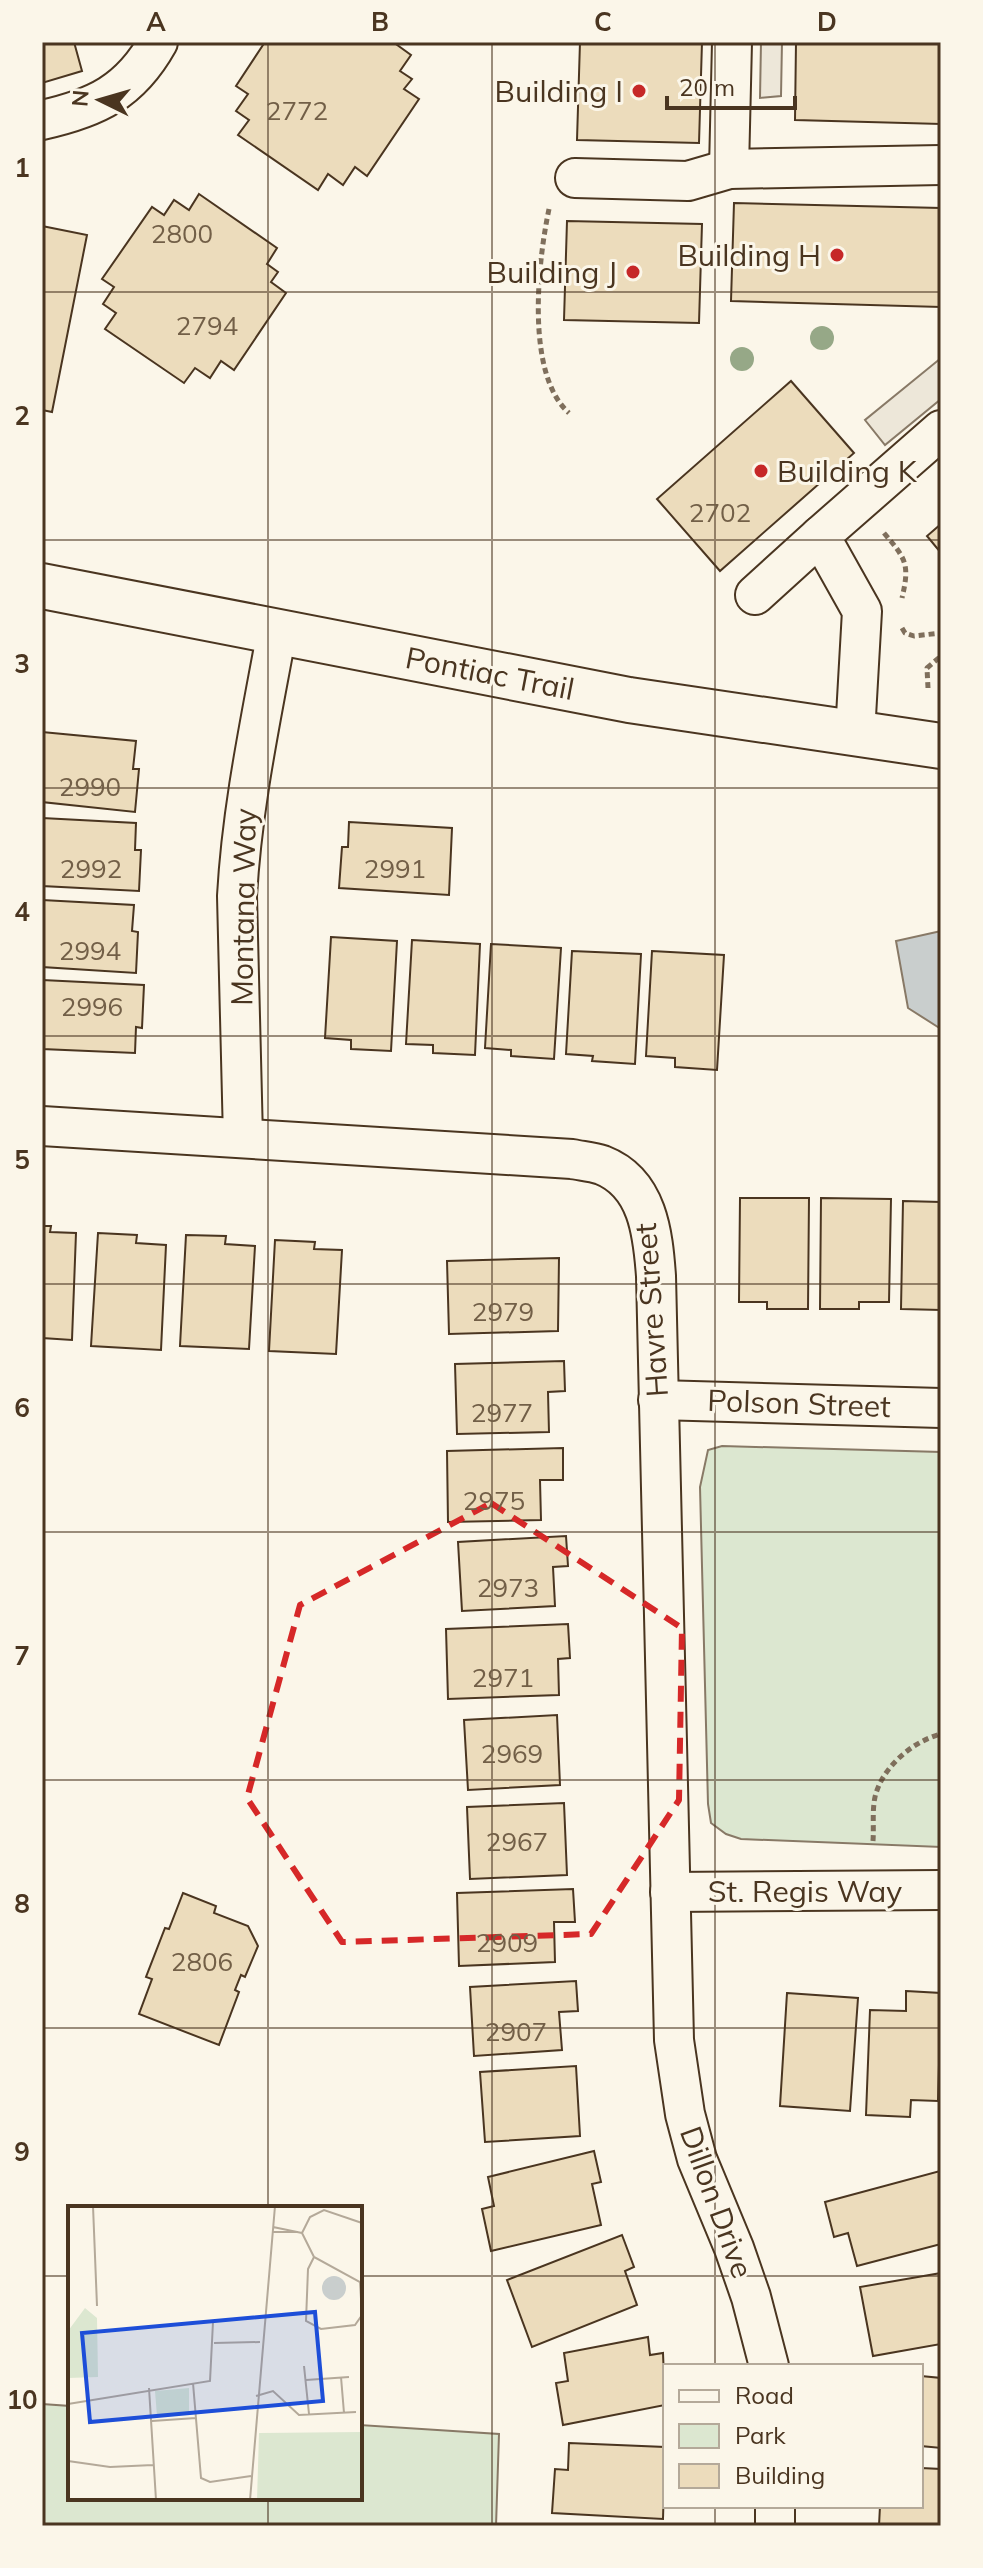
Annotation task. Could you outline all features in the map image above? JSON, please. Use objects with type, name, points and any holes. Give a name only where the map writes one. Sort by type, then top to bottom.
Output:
[{"type":"main road","name":"Pontiac Trail","points":[[42,586],[629,700],[941,746]]},
{"type":"street","points":[[42,120],[92,106],[129,83],[158,42]]},
{"type":"street","points":[[729,169],[732,42]]},
{"type":"street","points":[[575,178],[688,181],[729,169],[941,165]]},
{"type":"street","points":[[755,595],[941,430]]},
{"type":"street","points":[[820,536],[862,611],[855,734]]},
{"type":"street","name":"Montana Way","points":[[243,1138],[237,896],[239,858],[245,802],[277,631]]},
{"type":"street","name":"Havre Street","points":[[42,1126],[572,1159],[601,1165],[626,1182],[647,1213],[653,1234],[670,1892]]},
{"type":"street","name":"Polson Street","points":[[658,1400],[941,1408]]},
{"type":"street","name":"St. Regis Way","points":[[670,1892],[941,1890]]},
{"type":"street","name":"Dillon Drive","points":[[670,1892],[674,2040],[685,2114],[697,2159],[751,2297],[768,2364]]},
{"type":"path","points":[[550,205],[540,268],[539,335],[547,375],[558,404],[569,413]]},
{"type":"path","points":[[882,531],[903,555],[907,567],[902,599]]},
{"type":"path","points":[[900,623],[905,633],[914,636],[941,633]]},
{"type":"path","points":[[928,688],[927,668],[941,656]]},
{"type":"path","points":[[873,1841],[875,1798],[880,1784],[907,1751],[941,1734]]},
{"type":"highlighted area","points":[[491,1503],[682,1628],[679,1800],[591,1934],[342,1942],[247,1798],[300,1605]]},
{"type":"green space","points":[[722,1446],[941,1452],[941,1847],[741,1839],[726,1834],[711,1823],[700,1487],[708,1450]]},
{"type":"green space","points":[[42,2404],[68,2406],[68,2500],[362,2500],[362,2425],[499,2434],[496,2526],[42,2526]]},
{"type":"shaded area","points":[[761,42],[782,42],[781,96],[760,98]]},
{"type":"shaded area","points":[[941,358],[941,399],[885,445],[865,420]]},
{"type":"shaded area","points":[[941,931],[941,1029],[908,1008],[896,941]]},
{"type":"building","points":[[42,42],[74,42],[82,71],[42,83]]},
{"type":"building","points":[[265,42],[393,42],[411,55],[400,71],[412,79],[404,89],[419,99],[367,176],[355,167],[343,185],[328,174],[318,190],[238,135],[249,120],[236,111],[248,94],[236,86]]},
{"type":"building","name":"Building I","points":[[580,42],[702,42],[699,143],[577,140]]},
{"type":"building","points":[[796,42],[941,42],[941,124],[795,120]]},
{"type":"building","points":[[199,194],[277,248],[267,264],[278,272],[271,282],[286,293],[234,370],[221,361],[210,378],[195,368],[184,383],[105,329],[116,313],[103,304],[114,287],[102,279],[152,207],[164,215],[174,200],[189,210]]},
{"type":"building","name":"Building H","points":[[734,203],[941,208],[941,307],[731,301]]},
{"type":"building","name":"Building J","points":[[567,221],[702,224],[699,323],[564,320]]},
{"type":"building","points":[[42,226],[87,235],[52,412],[42,410]]},
{"type":"building","name":"Building K","points":[[791,381],[854,453],[720,571],[657,499]]},
{"type":"building","points":[[941,524],[941,553],[927,536]]},
{"type":"building","points":[[42,732],[136,741],[133,769],[139,769],[135,812],[42,802]]},
{"type":"building","points":[[42,818],[136,823],[135,850],[141,850],[139,891],[42,886]]},
{"type":"building","points":[[349,822],[452,828],[449,895],[339,888],[342,847],[348,847]]},
{"type":"building","points":[[42,900],[134,905],[132,931],[138,932],[136,973],[42,967]]},
{"type":"building","points":[[331,937],[397,941],[391,1051],[351,1049],[351,1040],[325,1038]]},
{"type":"building","points":[[412,940],[480,944],[475,1055],[433,1053],[433,1045],[406,1044]]},
{"type":"building","points":[[491,944],[561,948],[554,1059],[511,1056],[511,1050],[485,1048]]},
{"type":"building","points":[[572,951],[641,954],[635,1064],[592,1061],[593,1056],[566,1054]]},
{"type":"building","points":[[652,951],[724,955],[717,1070],[675,1067],[675,1058],[646,1056]]},
{"type":"building","points":[[42,980],[144,985],[142,1028],[136,1027],[135,1053],[42,1049]]},
{"type":"building","points":[[740,1198],[809,1198],[808,1309],[767,1309],[767,1302],[739,1302]]},
{"type":"building","points":[[821,1198],[891,1199],[889,1302],[859,1302],[859,1309],[820,1309]]},
{"type":"building","points":[[903,1201],[941,1202],[941,1310],[901,1309]]},
{"type":"building","points":[[42,1226],[51,1226],[50,1232],[76,1233],[72,1340],[42,1338]]},
{"type":"building","points":[[98,1233],[137,1235],[136,1243],[166,1245],[161,1350],[91,1346]]},
{"type":"building","points":[[186,1235],[226,1236],[225,1244],[255,1246],[249,1349],[180,1346]]},
{"type":"building","points":[[275,1240],[315,1242],[314,1249],[342,1250],[336,1354],[269,1351]]},
{"type":"building","points":[[559,1258],[558,1331],[449,1334],[447,1261]]},
{"type":"building","points":[[564,1361],[565,1391],[548,1392],[549,1432],[457,1434],[455,1364]]},
{"type":"building","points":[[563,1448],[563,1480],[540,1480],[541,1520],[448,1522],[447,1451]]},
{"type":"building","points":[[566,1536],[568,1566],[553,1567],[555,1606],[462,1611],[458,1542]]},
{"type":"building","points":[[568,1624],[570,1658],[558,1659],[559,1695],[448,1699],[446,1629]]},
{"type":"building","points":[[557,1715],[560,1785],[468,1790],[464,1720]]},
{"type":"building","points":[[564,1803],[567,1875],[470,1879],[467,1807]]},
{"type":"building","points":[[573,1889],[575,1922],[554,1922],[555,1962],[459,1966],[457,1893]]},
{"type":"building","points":[[183,1893],[216,1906],[214,1913],[248,1926],[258,1946],[245,1977],[241,1975],[235,1990],[239,1992],[219,2045],[139,2014],[152,1979],[146,1977]]},
{"type":"building","points":[[576,1981],[578,2011],[559,2012],[562,2050],[474,2056],[470,1987]]},
{"type":"building","points":[[906,1991],[941,1993],[938,2101],[911,2100],[910,2117],[866,2115],[870,2010],[906,2011]]},
{"type":"building","points":[[787,1993],[858,1998],[850,2111],[780,2106]]},
{"type":"building","points":[[576,2066],[580,2136],[485,2142],[480,2072]]},
{"type":"building","points":[[594,2151],[601,2182],[592,2184],[601,2225],[491,2251],[482,2209],[494,2206],[488,2177]]},
{"type":"building","points":[[940,2171],[941,2244],[857,2266],[848,2233],[834,2237],[825,2202]]},
{"type":"building","points":[[622,2235],[634,2267],[625,2271],[637,2305],[532,2347],[507,2280]]},
{"type":"building","points":[[941,2273],[941,2344],[873,2356],[860,2287]]},
{"type":"building","points":[[648,2337],[650,2355],[663,2353],[663,2405],[563,2425],[556,2383],[568,2381],[564,2353]]},
{"type":"building","points":[[923,2376],[941,2378],[941,2448],[923,2446]]},
{"type":"building","points":[[569,2443],[663,2447],[663,2519],[552,2513],[555,2469],[568,2470]]},
{"type":"building","points":[[923,2468],[941,2469],[941,2526],[879,2526],[880,2508],[923,2508]]},
{"type":"place","name":"Building I","points":[[639,91]]},
{"type":"place","name":"Building H","points":[[837,255]]},
{"type":"place","name":"Building J","points":[[633,272]]},
{"type":"place","name":"Building K","points":[[761,471]]}]
